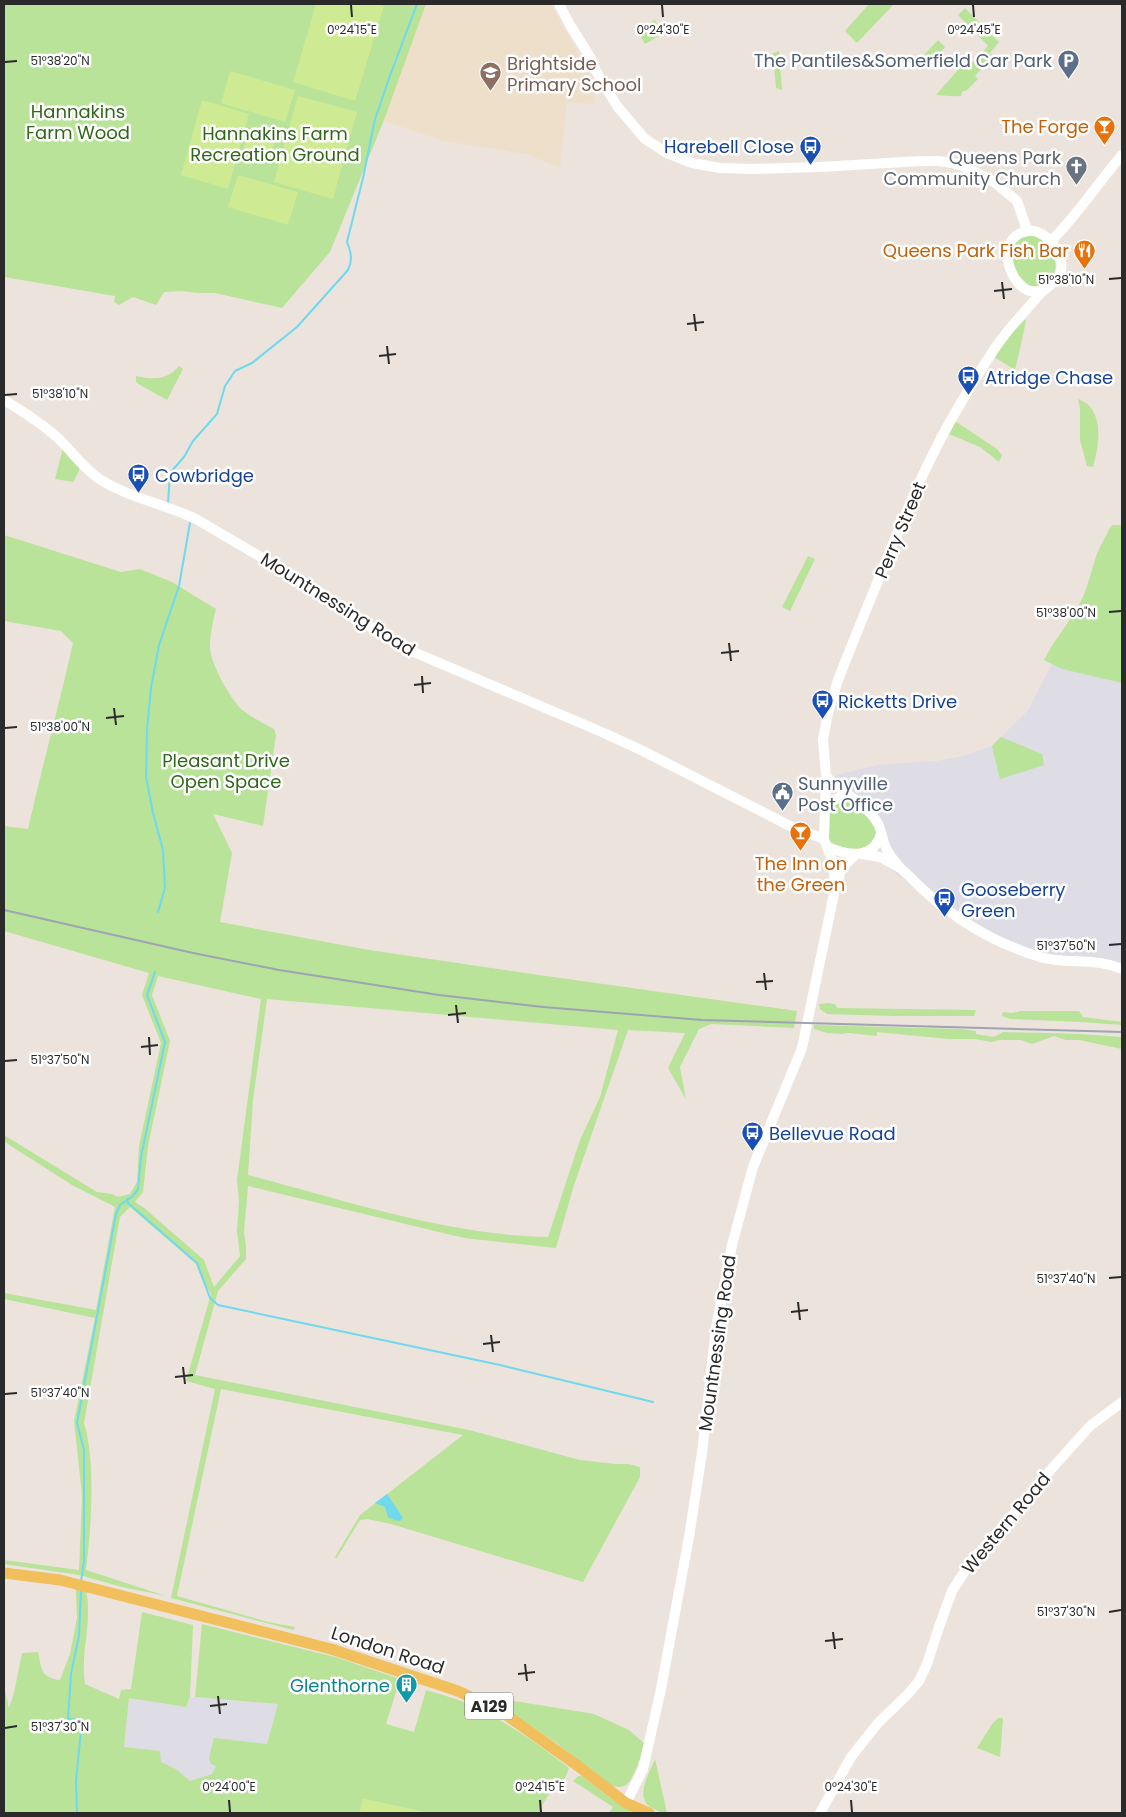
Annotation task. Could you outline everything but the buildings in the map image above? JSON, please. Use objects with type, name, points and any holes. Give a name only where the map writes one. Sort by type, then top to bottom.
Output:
[{"type":"main road","name":"London Road","points":[[4,1573],[60,1580],[331,1649],[458,1691],[502,1712],[626,1803],[649,1813]]},
{"type":"street","points":[[559,4],[617,106],[645,138],[667,153],[692,163],[720,168],[820,167],[921,160],[953,163],[968,168],[994,182],[1017,201],[1028,230]]},
{"type":"street","points":[[1052,240],[1068,225],[1122,155]]},
{"type":"street","points":[[1027,290],[1042,291],[1056,281],[1061,273],[1061,261],[1052,240],[1040,232],[1028,230],[1016,235],[1010,242],[1007,258],[1018,281],[1027,290],[1029,306]]},
{"type":"street","name":"Perry Street","points":[[825,808],[824,740],[831,700],[844,663],[910,502],[944,432],[997,345],[1042,291]]},
{"type":"street","name":"Mountnessing Road","points":[[4,400],[34,418],[99,478],[118,490],[182,512],[219,532],[312,587],[409,650],[643,750],[826,843],[839,852],[858,854],[872,850],[878,844],[881,834]]},
{"type":"street","points":[[826,776],[836,787],[861,804],[868,812],[876,822],[887,850],[901,868],[929,897],[976,929],[1002,942],[1041,957],[1101,962],[1122,969]]},
{"type":"street","points":[[825,808],[834,800],[847,794]]},
{"type":"street","name":"Mountnessing Road","points":[[825,808],[826,843],[833,863],[835,889]]},
{"type":"street","points":[[798,830],[810,829],[824,820]]},
{"type":"street","points":[[858,854],[880,857],[901,868]]},
{"type":"street","name":"Mountnessing Road","points":[[626,1803],[643,1769],[661,1690],[689,1537],[702,1453],[716,1328],[732,1245],[753,1168],[795,1066],[807,1028],[835,889],[842,868],[858,854]]},
{"type":"street","name":"Western Road","points":[[820,1813],[851,1757],[878,1723],[919,1681],[927,1664],[938,1627],[952,1592],[972,1560],[1090,1426],[1122,1402]]},
{"type":"shaded area","name":"Brightside Primary School","points":[[425,4],[550,4],[589,72],[593,82],[595,104],[567,102],[560,168],[526,154],[444,141],[378,119]]},
{"type":"shaded area","points":[[1052,664],[1062,669],[1122,683],[1122,969],[1061,960],[1010,945],[911,885],[869,853],[881,820],[873,807],[832,780],[836,775],[878,765],[936,761],[963,756],[992,746],[1028,710]]},
{"type":"shaded area","points":[[190,1697],[278,1704],[267,1744],[214,1742],[209,1758],[216,1766],[212,1774],[190,1781],[176,1769],[124,1747],[129,1698],[186,1707]]},
{"type":"green space","points":[[4,4],[426,4],[384,120],[330,252],[282,308],[215,293],[182,291],[164,292],[156,305],[133,297],[119,305],[114,302],[115,296],[4,277]]},
{"type":"green space","points":[[316,4],[375,4],[384,6],[355,101],[293,82]]},
{"type":"green space","points":[[869,4],[894,4],[857,43],[845,31]]},
{"type":"green space","points":[[965,8],[999,42],[990,53],[993,56],[975,76],[978,79],[967,90],[962,92],[961,96],[936,95],[963,64],[967,68],[988,46],[958,15]]},
{"type":"green space","points":[[655,20],[663,34],[645,44],[637,30]]},
{"type":"green space","points":[[938,40],[945,47],[929,65],[921,58]]},
{"type":"green space","points":[[779,51],[782,90],[776,88],[773,53]]},
{"type":"green space","points":[[230,71],[295,90],[285,122],[221,103]]},
{"type":"green space","points":[[298,96],[357,112],[333,199],[274,182]]},
{"type":"green space","points":[[202,100],[249,114],[228,189],[181,175]]},
{"type":"green space","points":[[251,126],[277,133],[270,158],[243,151]]},
{"type":"green space","points":[[238,175],[298,192],[288,225],[228,207]]},
{"type":"green space","points":[[1034,236],[1049,244],[1054,258],[1056,268],[1052,277],[1041,287],[1030,286],[1019,276],[1013,263],[1011,252],[1018,239]]},
{"type":"green space","points":[[1026,319],[1015,370],[991,355],[1005,335]]},
{"type":"green space","points":[[179,366],[183,369],[167,400],[136,382],[136,376],[160,378],[170,374]]},
{"type":"green space","points":[[1078,399],[1090,406],[1097,422],[1098,445],[1093,467],[1087,466],[1080,440],[1080,408]]},
{"type":"green space","points":[[952,419],[997,449],[1002,455],[999,462],[980,447],[944,432]]},
{"type":"green space","points":[[64,444],[81,461],[79,471],[73,482],[55,479]]},
{"type":"green space","points":[[1113,525],[1122,525],[1122,683],[1062,669],[1044,660],[1083,597],[1098,552]]},
{"type":"green space","name":"Pleasant Drive Open Space","points":[[4,535],[121,572],[140,569],[172,582],[216,609],[210,647],[217,671],[226,689],[241,709],[274,729],[276,735],[263,826],[213,814],[232,853],[220,922],[369,950],[797,1011],[794,1028],[711,1024],[699,1029],[680,1067],[686,1099],[668,1068],[685,1033],[628,1030],[574,1185],[556,1248],[464,1238],[248,1186],[244,1232],[246,1259],[218,1291],[195,1375],[469,1430],[580,1460],[628,1464],[640,1467],[640,1477],[583,1582],[391,1524],[367,1519],[360,1520],[336,1559],[335,1557],[360,1515],[463,1435],[221,1389],[177,1596],[268,1622],[295,1627],[293,1630],[171,1598],[215,1389],[186,1381],[211,1294],[203,1282],[196,1264],[130,1207],[120,1217],[84,1423],[88,1439],[91,1476],[91,1516],[86,1570],[166,1596],[122,1587],[79,1575],[4,1564],[4,1560],[79,1570],[82,1495],[74,1421],[95,1318],[4,1299],[4,1293],[96,1310],[115,1207],[72,1185],[11,1146],[4,1141],[4,1135],[97,1192],[112,1194],[118,1197],[130,1194],[137,1182],[139,1146],[161,1043],[142,995],[149,973],[4,931],[4,826],[28,829],[73,643],[61,631],[4,621]],"holes":[[[158,976],[261,999],[237,1180],[239,1201],[237,1231],[240,1256],[214,1287],[204,1260],[135,1202],[143,1192],[148,1146],[170,1041],[152,995]],[[267,999],[618,1030],[600,1097],[580,1140],[548,1237],[510,1235],[434,1223],[360,1206],[248,1175],[253,1100]]]},
{"type":"green space","points":[[808,556],[815,559],[790,611],[782,607]]},
{"type":"green space","points":[[1001,737],[1042,754],[1044,765],[1000,779],[992,746]]},
{"type":"green space","points":[[846,796],[868,818],[878,834],[870,846],[851,851],[829,846],[826,809]]},
{"type":"green space","points":[[819,1004],[835,1004],[837,1008],[976,1010],[974,1016],[827,1014],[820,1009]]},
{"type":"green space","points":[[1079,1011],[1083,1017],[1122,1022],[1122,1025],[1010,1019],[1002,1016],[1003,1012]]},
{"type":"green space","points":[[814,1025],[961,1029],[976,1031],[976,1034],[994,1037],[1003,1032],[1122,1037],[1122,1049],[1079,1040],[1066,1040],[1054,1036],[1032,1044],[1021,1040],[999,1040],[992,1042],[975,1039],[948,1039],[877,1032],[877,1036],[827,1033],[814,1029]]},
{"type":"green space","points":[[76,1589],[86,1591],[88,1602],[84,1660],[85,1684],[119,1699],[121,1690],[131,1689],[142,1612],[193,1625],[190,1697],[186,1707],[129,1698],[124,1747],[160,1751],[161,1762],[176,1769],[190,1781],[212,1774],[216,1766],[211,1764],[209,1758],[214,1738],[267,1744],[278,1704],[195,1697],[202,1624],[335,1657],[400,1679],[386,1724],[414,1732],[426,1690],[452,1698],[489,1714],[569,1768],[558,1789],[550,1787],[547,1792],[549,1794],[540,1809],[540,1813],[429,1813],[363,1799],[360,1813],[4,1813],[4,1687],[9,1708],[22,1653],[38,1652],[41,1668],[45,1675],[60,1680],[70,1654],[77,1618]]},
{"type":"green space","points":[[496,1698],[594,1714],[629,1730],[645,1744],[632,1777],[624,1786],[612,1786],[556,1743],[493,1700]]},
{"type":"green space","points":[[998,1718],[1003,1718],[1000,1757],[977,1748]]},
{"type":"green space","points":[[655,1759],[667,1813],[649,1806],[643,1794],[646,1780]]},
{"type":"green space","points":[[578,1776],[582,1776],[613,1800],[634,1813],[609,1813],[613,1807],[573,1781]]},
{"type":"green space","points":[[363,1799],[429,1813],[360,1813]]},
{"type":"water","points":[[387,1494],[403,1518],[400,1521],[388,1517],[385,1507],[375,1503]]},
{"type":"waterway","points":[[168,503],[170,473],[184,457],[193,441],[217,414],[225,386],[235,371],[252,363],[297,327],[348,270],[351,256],[347,242],[375,119],[417,4]]},
{"type":"waterway","points":[[158,912],[165,888],[163,850],[146,777],[147,730],[151,688],[159,645],[179,586],[190,523]]},
{"type":"waterway","points":[[81,1581],[84,1561],[84,1450],[77,1423],[116,1214],[120,1205],[133,1196],[138,1189],[141,1157],[165,1042],[147,995],[155,972]]},
{"type":"waterway","points":[[127,1199],[128,1203],[197,1263],[210,1298],[218,1305],[500,1365],[653,1402]]},
{"type":"waterway","points":[[77,1813],[76,1781],[82,1720],[68,1719],[71,1674],[79,1636],[81,1591]]},
{"type":"railway","points":[[4,910],[193,953],[279,970],[439,995],[543,1007],[702,1020],[1122,1032]]},
{"type":"place","name":"The Pantiles&Somerfield Car Park","points":[[1068,79]]},
{"type":"place","name":"Brightside Primary School","points":[[491,92]]},
{"type":"place","name":"The Forge","points":[[1105,145]]},
{"type":"place","name":"Harebell Close","points":[[810,165]]},
{"type":"place","name":"Queens Park Community Church","points":[[1077,186]]},
{"type":"place","name":"Queens Park Fish Bar","points":[[1085,269]]},
{"type":"place","name":"Atridge Chase","points":[[969,396]]},
{"type":"place","name":"Cowbridge","points":[[139,494]]},
{"type":"place","name":"Ricketts Drive","points":[[822,720]]},
{"type":"place","name":"Sunnyville Post Office","points":[[782,812]]},
{"type":"place","name":"The Inn on the Green","points":[[801,852]]},
{"type":"place","name":"Gooseberry Green","points":[[945,918]]},
{"type":"place","name":"Bellevue Road","points":[[753,1152]]},
{"type":"place","name":"Glenthorne","points":[[406,1704]]},
{"type":"park label","name":"Hannakins Farm Wood","points":[[78,121]]},
{"type":"park label","name":"Hannakins Farm Recreation Ground","points":[[275,143]]}]
